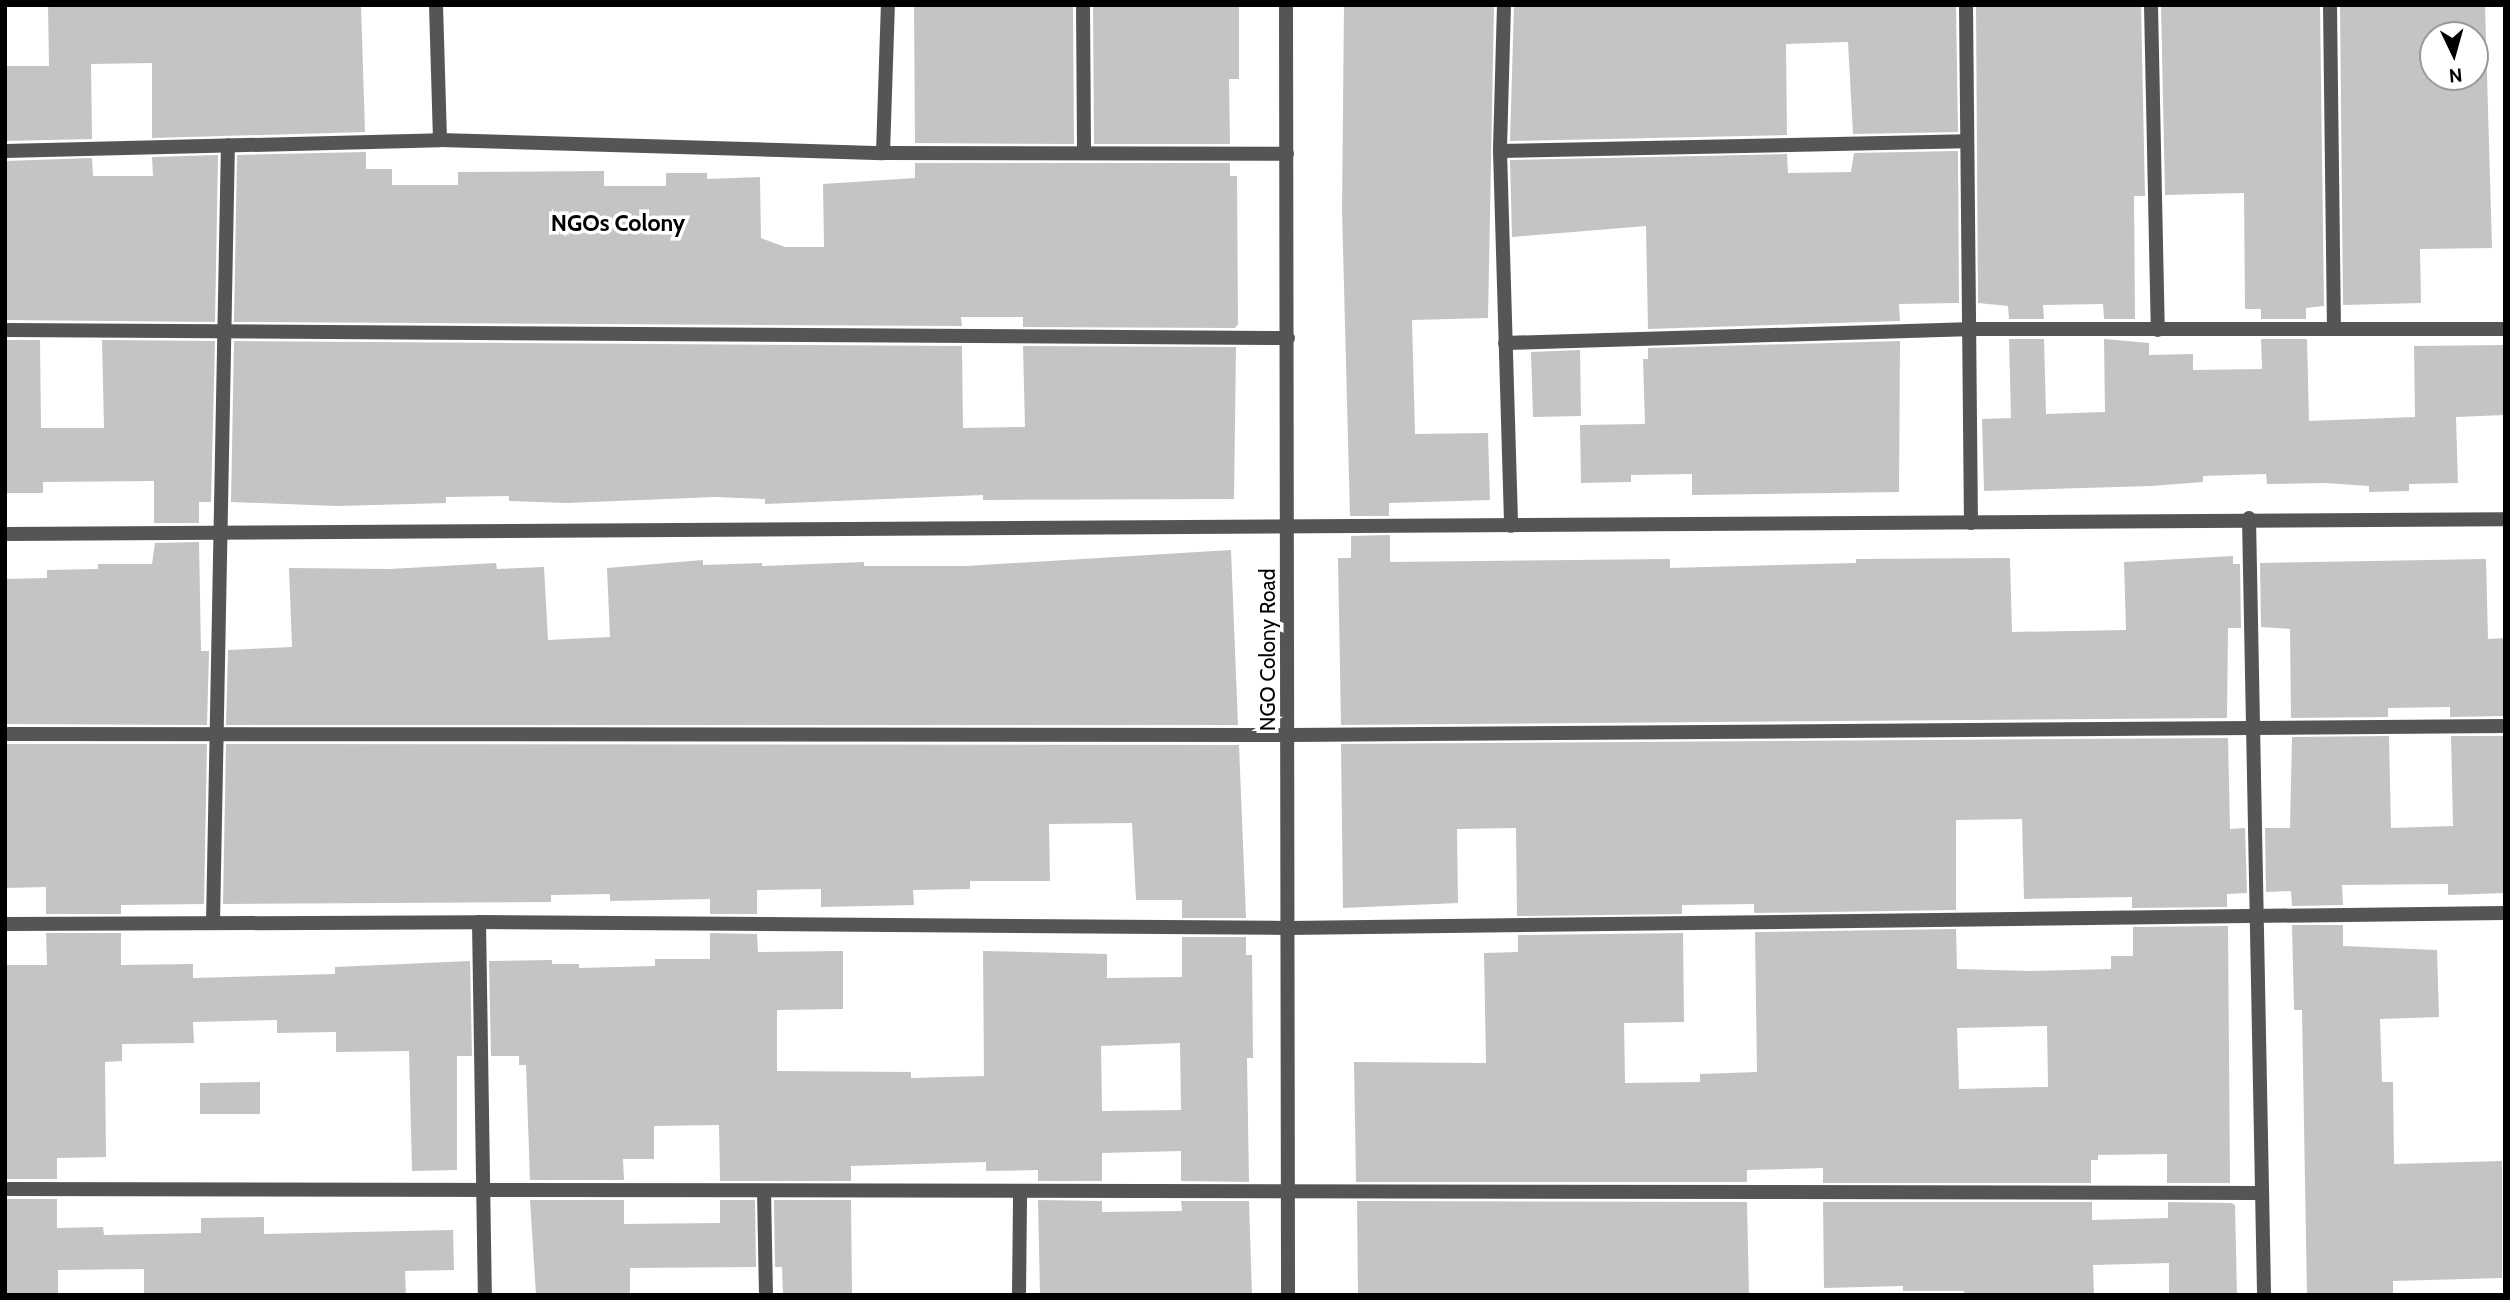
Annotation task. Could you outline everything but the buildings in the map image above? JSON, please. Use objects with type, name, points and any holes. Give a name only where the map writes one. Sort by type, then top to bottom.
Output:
[{"type":"street","points":[[436,5],[440,140]]},
{"type":"street","points":[[883,153],[888,5]]},
{"type":"street","points":[[1083,5],[1084,153]]},
{"type":"street","name":"NGO Colony Road","points":[[1286,5],[1288,1295]]},
{"type":"street","points":[[1504,5],[1500,151],[1511,526]]},
{"type":"street","points":[[1966,5],[1966,329],[1971,523]]},
{"type":"street","points":[[2151,5],[2158,330]]},
{"type":"street","points":[[2330,5],[2334,328]]},
{"type":"street","points":[[5,151],[440,140],[883,153],[1287,153]]},
{"type":"street","points":[[1500,151],[1965,141]]},
{"type":"street","points":[[213,923],[228,145]]},
{"type":"street","points":[[1505,343],[1966,329],[2505,329]]},
{"type":"street","points":[[5,330],[1288,338]]},
{"type":"street","points":[[2249,518],[2256,728],[2264,1295]]},
{"type":"street","points":[[5,534],[1288,529],[2249,518],[2505,519]]},
{"type":"street","points":[[5,734],[1289,735],[2505,726]]},
{"type":"street","points":[[5,925],[479,922],[1288,928],[2259,912],[2505,913]]},
{"type":"street","points":[[479,922],[485,1295]]},
{"type":"street","points":[[5,1189],[2262,1193]]},
{"type":"street","points":[[764,1191],[766,1295]]},
{"type":"street","points":[[1019,1295],[1020,1192]]},
{"type":"district","name":"NGOs Colony","points":[[618,223]]}]
